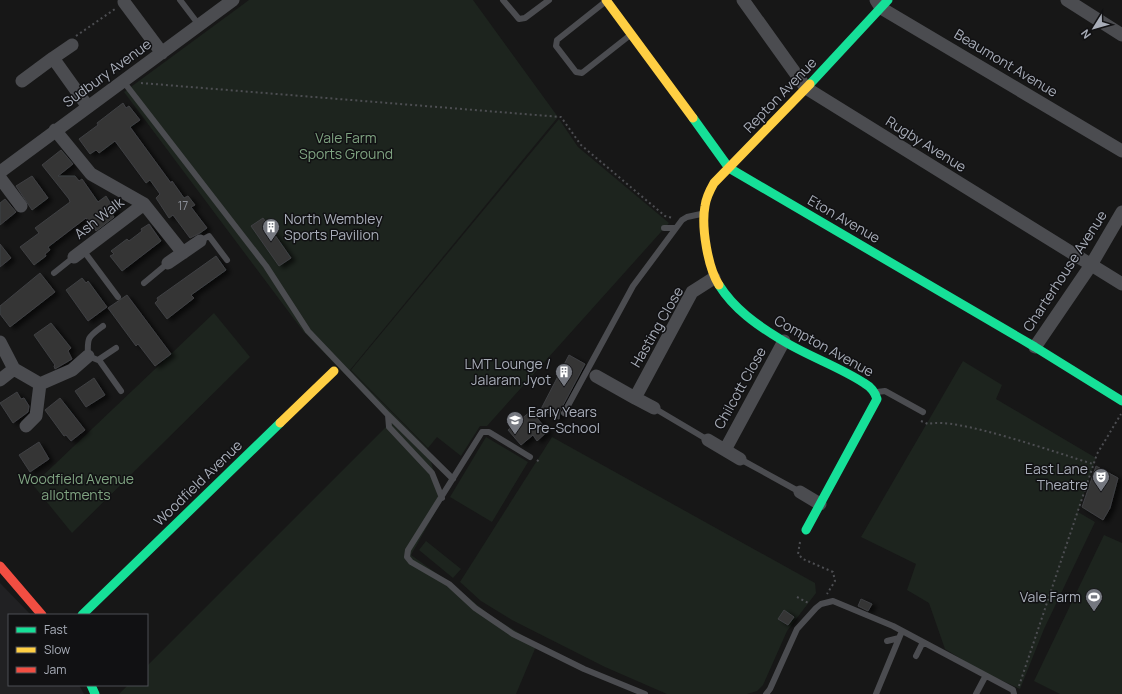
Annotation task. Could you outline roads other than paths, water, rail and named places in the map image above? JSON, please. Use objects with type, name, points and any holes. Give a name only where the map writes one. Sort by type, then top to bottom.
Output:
[{"type":"street","name":"Sudbury Avenue","points":[[0,172],[233,0]]},
{"type":"street","name":"Rugby Avenue","points":[[743,0],[806,88],[1122,284]]},
{"type":"street","points":[[1067,0],[1122,35]]},
{"type":"street","name":"Eton Avenue","points":[[606,1],[729,168],[1035,348],[1122,401]]},
{"type":"street","points":[[124,2],[162,53]]},
{"type":"street","name":"Repton Avenue","points":[[703,213],[706,197],[714,182],[806,88],[882,3]]},
{"type":"street","name":"Beaumont Avenue","points":[[882,3],[1122,151]]},
{"type":"street","points":[[22,81],[72,44]]},
{"type":"street","points":[[53,58],[88,107]]},
{"type":"street","name":"Ash Walk","points":[[55,130],[91,174],[144,204],[183,253]]},
{"type":"street","points":[[0,178],[21,206]]},
{"type":"street","name":"Ash Walk","points":[[79,254],[144,204]]},
{"type":"street","name":"Charterhouse Avenue","points":[[1035,348],[1091,265],[1122,212]]},
{"type":"street","name":"Compton Avenue","points":[[703,213],[714,278],[724,295],[743,315],[784,341],[865,383],[875,392],[877,399],[806,530]]},
{"type":"street","points":[[168,263],[200,241]]},
{"type":"street","name":"Hasting Close","points":[[635,398],[692,292],[714,278]]},
{"type":"street","name":"Chilcott Close","points":[[725,450],[784,341]]},
{"type":"street","points":[[0,342],[14,369],[40,384]]},
{"type":"street","points":[[40,384],[72,370],[94,358]]},
{"type":"street","points":[[0,380],[14,369]]},
{"type":"street","name":"Woodfield Avenue","points":[[83,614],[334,371]]},
{"type":"street","points":[[596,376],[654,408]]},
{"type":"street","points":[[26,426],[36,416],[40,384]]},
{"type":"street","name":"Chilcott Close","points":[[708,440],[740,459]]},
{"type":"street","points":[[800,492],[820,504]]},
{"type":"street","points":[[0,566],[41,614]]},
{"type":"lane","points":[[180,0],[199,25]]},
{"type":"lane","points":[[503,0],[519,19],[525,18],[549,0]]},
{"type":"lane","points":[[606,1],[557,40],[556,46],[576,72],[582,73],[631,35]]},
{"type":"lane","points":[[123,81],[266,266],[308,331],[388,416],[453,479]]},
{"type":"lane","points":[[564,413],[633,286],[674,228],[682,220],[694,214],[703,213]]},
{"type":"lane","points":[[664,228],[674,228]]},
{"type":"lane","points":[[200,241],[208,236],[227,260]]},
{"type":"lane","points":[[54,273],[79,254],[118,297]]},
{"type":"lane","points":[[144,283],[168,263]]},
{"type":"lane","points":[[104,326],[87,340],[94,358],[121,391]]},
{"type":"lane","points":[[94,358],[116,348]]},
{"type":"lane","points":[[875,392],[885,391],[923,412]]},
{"type":"lane","points":[[654,408],[708,440]]},
{"type":"lane","points":[[388,416],[389,427],[432,473],[442,498]]},
{"type":"lane","points":[[530,457],[489,432],[482,432],[408,550],[407,557],[411,562],[449,584],[475,608],[513,634],[584,668],[645,694]]},
{"type":"lane","points":[[740,459],[800,492]]},
{"type":"lane","points":[[766,694],[770,689],[797,629],[818,606],[833,601],[902,631],[1014,692]]},
{"type":"lane","points":[[876,694],[902,631]]},
{"type":"lane","points":[[887,641],[899,638]]},
{"type":"lane","points":[[916,656],[923,642]]},
{"type":"lane","points":[[976,694],[986,677]]},
{"type":"place","name":"North Wembley Sports Pavilion","points":[[271,242]]},
{"type":"place","name":"LMT Lounge / Jalaram Jyot","points":[[564,387]]},
{"type":"place","name":"Early Years Pre-School","points":[[515,435]]},
{"type":"place","name":"East Lane Theatre","points":[[1101,492]]},
{"type":"place","name":"Vale Farm","points":[[1094,612]]},
{"type":"park label","name":"Vale Farm Sports Ground","points":[[346,146]]},
{"type":"park label","name":"Woodfield Avenue allotments","points":[[76,488]]}]
